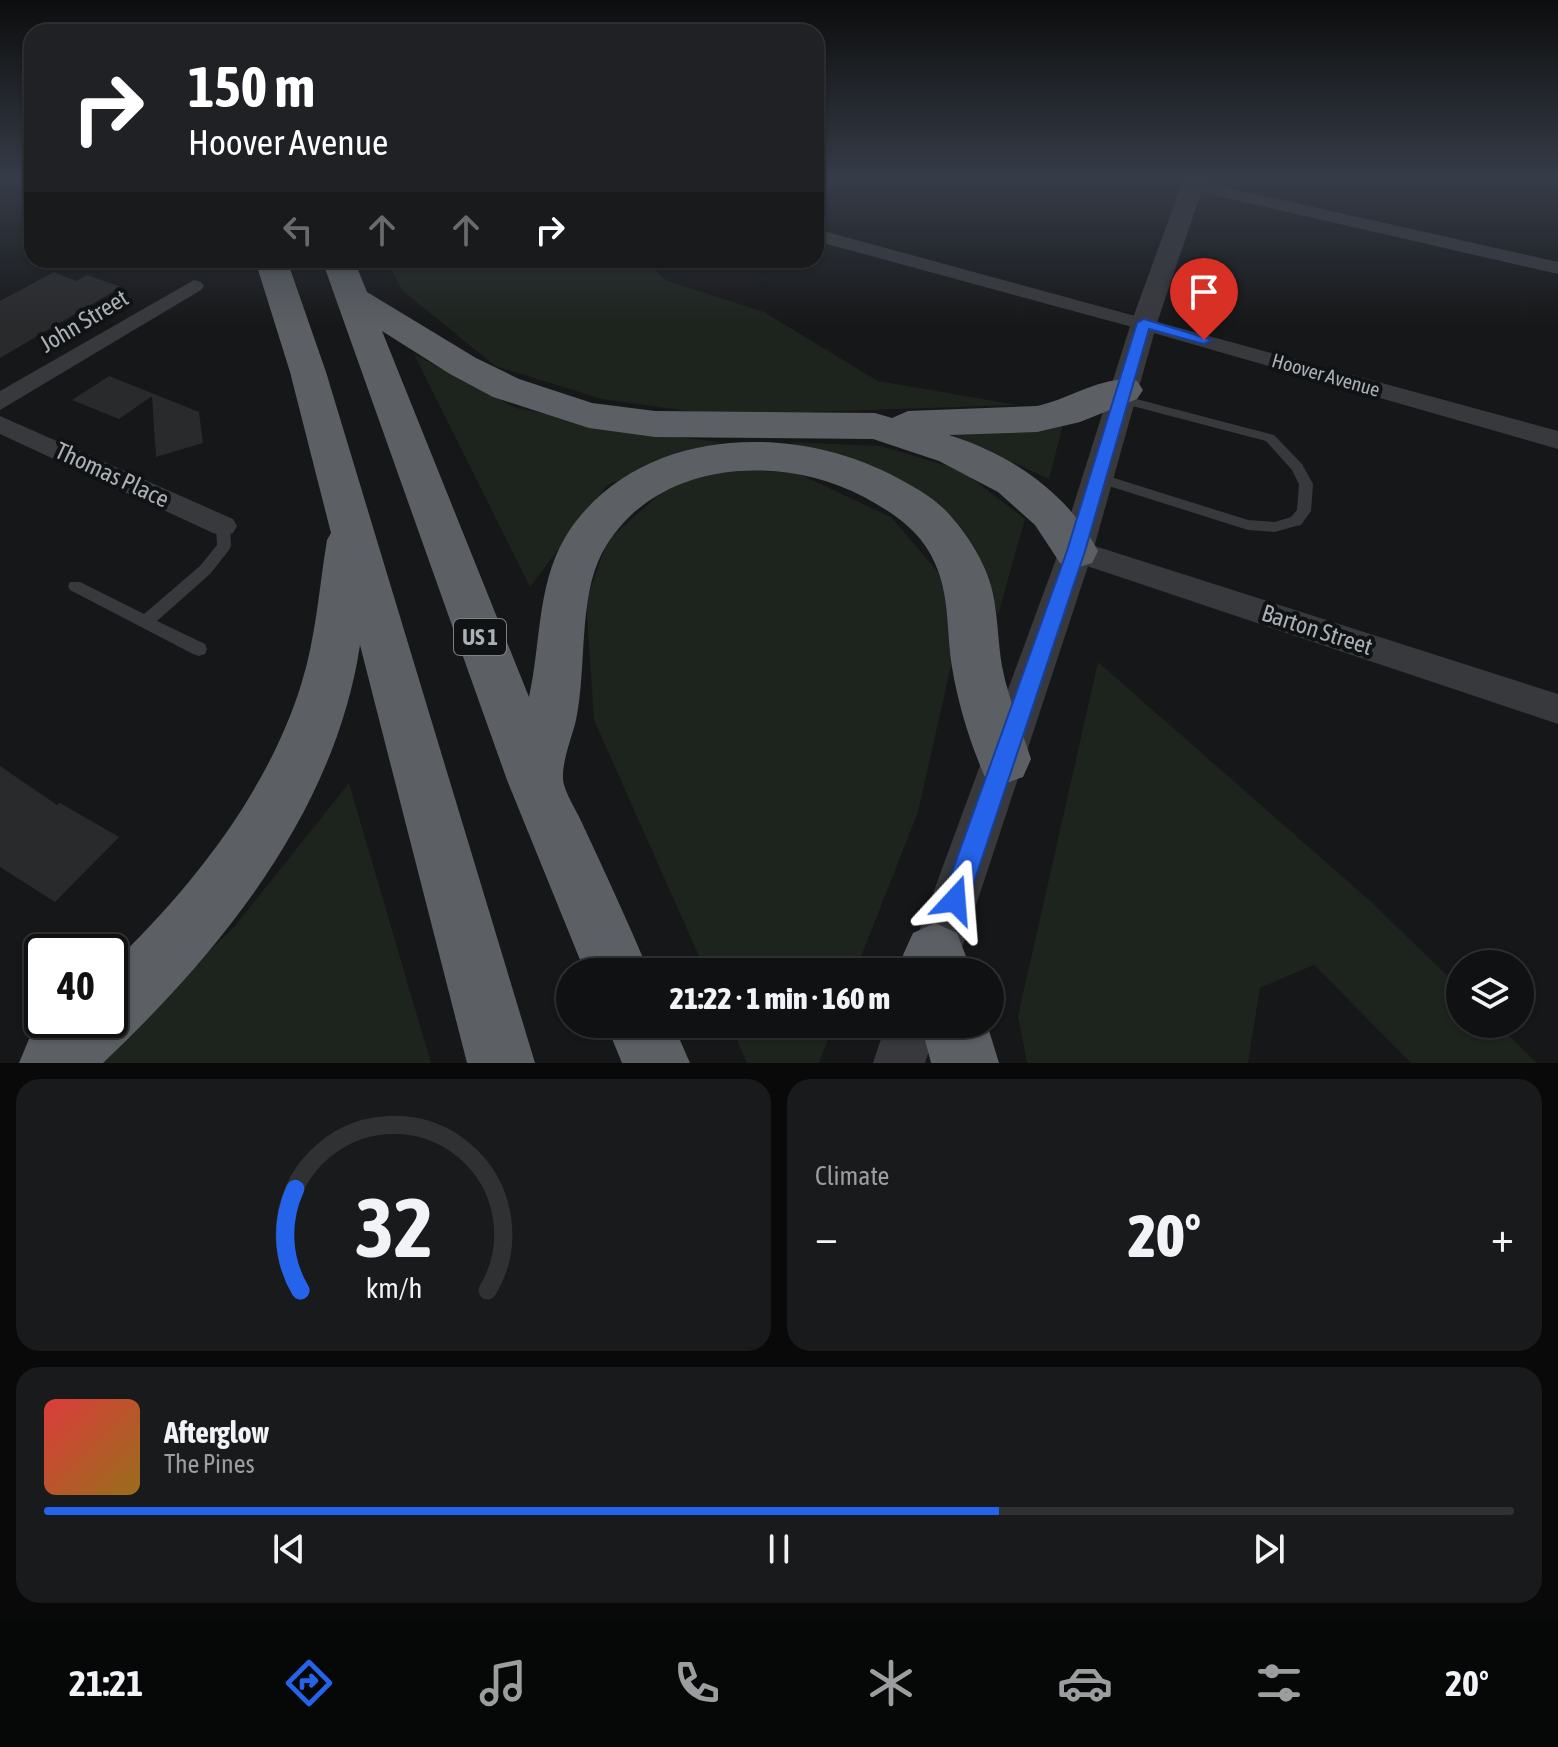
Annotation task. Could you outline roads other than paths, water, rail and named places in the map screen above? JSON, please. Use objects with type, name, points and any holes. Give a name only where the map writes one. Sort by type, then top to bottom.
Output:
[{"type":"highway","points":[[274,268],[308,372],[501,1063]]},
{"type":"highway","points":[[345,279],[463,366],[506,388],[589,415],[655,424],[875,426],[1037,419],[1123,394]]},
{"type":"highway","name":"US 1","points":[[345,279],[535,780],[611,958]]},
{"type":"highway","points":[[875,426],[953,451],[1013,481],[1050,514],[1076,551]]},
{"type":"highway","points":[[535,780],[558,682],[565,594],[586,541],[606,515],[629,492],[640,486],[674,468],[707,459],[748,454],[809,459],[875,482],[907,503],[936,529],[970,590],[977,668],[1004,759]]},
{"type":"highway","points":[[128,994],[228,881],[293,773],[327,684],[351,526]]},
{"type":"highway","points":[[53,1063],[80,1038]]},
{"type":"highway","points":[[645,1038],[656,1063]]},
{"type":"highway","points":[[958,1038],[965,1063]]},
{"type":"street","points":[[938,958],[1076,551],[1144,323],[1178,228]]},
{"type":"street","points":[[1389,228],[1558,268]]},
{"type":"street","name":"Hoover Avenue","points":[[824,237],[1144,323],[1558,440]]},
{"type":"street","name":"John Street","points":[[0,402],[194,286]]},
{"type":"street","name":"Thomas Place","points":[[0,424],[223,526]]},
{"type":"street","name":"Barton Street","points":[[1076,551],[1558,709]]},
{"type":"street","points":[[899,1063],[907,1038]]},
{"type":"lane","points":[[1098,478],[1248,525],[1275,527],[1296,521],[1304,511],[1306,484],[1297,467],[1270,438],[1123,394]]},
{"type":"lane","points":[[145,622],[205,570],[224,546],[223,526]]},
{"type":"lane","points":[[75,586],[199,649]]}]
